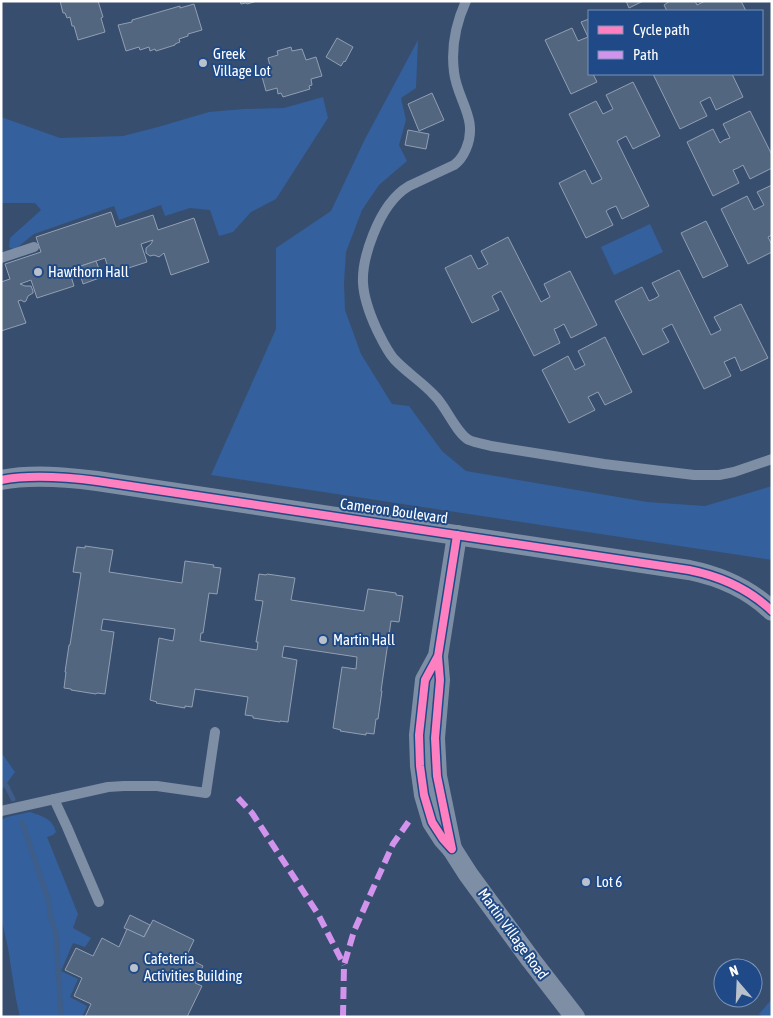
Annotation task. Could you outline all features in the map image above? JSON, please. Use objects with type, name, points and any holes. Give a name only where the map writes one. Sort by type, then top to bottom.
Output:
[{"type":"street","name":"Cameron Boulevard","points":[[1,480],[50,477],[97,481],[702,572],[730,582],[752,595],[772,611]]},
{"type":"street","name":"Martin Village Road","points":[[457,535],[438,656],[425,680],[419,735],[420,766],[424,795],[432,822],[443,839],[575,1017]]},
{"type":"lane","points":[[466,1],[457,24],[452,55],[455,79],[470,122],[468,143],[460,160],[454,165],[409,186],[396,196],[376,226],[364,264],[362,285],[365,301],[388,351],[398,363],[436,396],[464,436],[477,443],[604,464],[694,475],[719,475],[734,472],[772,459]]},
{"type":"lane","points":[[1,258],[34,247]]},
{"type":"lane","points":[[1,811],[108,787],[142,785],[206,793],[215,732]]},
{"type":"lane","points":[[54,799],[100,902]]},
{"type":"shaded area","points":[[418,40],[416,88],[401,98],[406,120],[399,145],[407,161],[379,185],[362,210],[346,252],[345,310],[361,354],[392,404],[409,406],[442,451],[466,471],[647,502],[705,506],[772,486],[772,560],[211,475],[276,329],[276,248],[331,211],[365,139]]},
{"type":"shaded area","points":[[323,97],[328,118],[276,199],[251,212],[233,232],[219,236],[210,210],[190,208],[165,216],[161,205],[119,220],[114,206],[34,234],[14,250],[9,247],[10,238],[41,210],[35,203],[1,203],[1,117],[60,138],[123,136],[209,112],[284,108]]},
{"type":"shaded area","points":[[650,224],[663,252],[614,275],[601,247]]},
{"type":"shaded area","points":[[1,752],[15,772],[1,791]]},
{"type":"shaded area","points":[[30,812],[46,819],[55,828],[56,832],[47,837],[78,914],[73,928],[91,938],[85,947],[73,943],[61,971],[78,979],[70,997],[87,1006],[82,1017],[20,1017],[1,917],[1,820]]},
{"type":"shaded area","points":[[772,999],[772,1017],[763,1017],[759,1014]]},
{"type":"building","points":[[60,1],[98,1],[105,32],[78,40],[70,17],[67,18],[65,13],[63,13]]},
{"type":"building","points":[[240,1],[257,1],[241,4]]},
{"type":"building","points":[[626,1],[643,1],[629,8]]},
{"type":"building","points":[[670,1],[695,1],[697,5],[705,1],[741,1],[746,10],[666,10],[664,5]]},
{"type":"building","points":[[194,4],[202,30],[179,39],[180,42],[175,45],[156,51],[155,49],[150,51],[149,47],[140,50],[139,47],[126,51],[118,25],[180,6],[180,8]]},
{"type":"building","points":[[588,19],[588,37],[581,22]]},
{"type":"building","points":[[572,28],[578,41],[588,37],[588,75],[594,75],[597,82],[571,94],[545,40]]},
{"type":"building","points":[[337,38],[353,47],[341,66],[326,57]]},
{"type":"building","points":[[291,47],[292,51],[302,49],[306,60],[316,57],[322,76],[311,79],[312,85],[309,86],[310,89],[283,97],[281,93],[278,94],[277,88],[266,91],[261,73],[271,70],[268,58],[278,55],[277,51]]},
{"type":"building","points":[[653,75],[732,75],[743,97],[716,110],[710,97],[700,102],[707,116],[680,129]]},
{"type":"building","points":[[633,82],[660,136],[633,149],[626,136],[617,141],[649,206],[622,219],[616,206],[609,209],[606,211],[613,225],[586,238],[559,183],[585,170],[592,184],[602,179],[569,114],[596,101],[603,114],[613,109],[606,95]]},
{"type":"building","points":[[432,93],[444,120],[419,131],[408,104]]},
{"type":"building","points":[[750,111],[772,155],[772,168],[750,179],[743,165],[733,170],[739,183],[713,196],[687,142],[713,129],[720,143],[730,138],[723,124]]},
{"type":"building","points":[[408,130],[429,134],[426,149],[405,145]]},
{"type":"building","points":[[772,185],[772,235],[768,237],[772,245],[772,252],[748,264],[721,209],[747,196],[754,210],[764,205],[757,192]]},
{"type":"building","name":"Hawthorn Hall","points":[[111,212],[116,227],[153,215],[158,230],[194,218],[209,262],[171,275],[164,253],[159,257],[150,256],[146,253],[146,248],[153,240],[141,244],[147,262],[110,274],[105,258],[69,270],[74,286],[37,298],[31,280],[20,284],[31,286],[33,293],[28,296],[26,301],[18,301],[26,323],[1,331],[1,282],[10,279],[5,264],[41,252],[36,237]]},
{"type":"building","points":[[706,221],[728,266],[703,278],[681,233]]},
{"type":"building","points":[[508,237],[541,302],[550,297],[544,284],[570,271],[597,325],[571,338],[564,324],[554,329],[560,343],[534,356],[501,291],[492,296],[499,310],[472,323],[445,268],[471,255],[478,269],[481,268],[488,264],[481,251]]},
{"type":"building","points":[[96,261],[102,277],[83,284],[78,267]]},
{"type":"building","points":[[679,270],[711,335],[721,330],[714,317],[741,304],[768,358],[741,371],[735,357],[724,362],[731,376],[704,389],[672,324],[662,329],[669,342],[643,355],[615,301],[642,287],[649,301],[654,299],[659,296],[652,283]]},
{"type":"building","points":[[605,337],[632,392],[605,405],[598,392],[588,397],[595,410],[569,423],[542,370],[568,356],[575,370],[585,365],[578,351]]},
{"type":"building","name":"Martin Hall","points":[[85,546],[113,550],[109,572],[182,583],[185,561],[214,565],[213,567],[221,568],[217,594],[209,593],[200,641],[257,650],[258,642],[256,642],[263,601],[255,600],[259,574],[295,578],[291,600],[364,611],[368,589],[396,593],[396,595],[403,596],[399,622],[391,621],[378,719],[376,719],[374,734],[366,733],[366,735],[333,728],[342,667],[356,669],[357,657],[284,646],[282,657],[297,660],[288,722],[253,718],[253,716],[245,715],[248,697],[195,689],[192,707],[185,706],[185,708],[156,703],[150,700],[159,638],[173,641],[175,629],[103,619],[101,630],[114,632],[105,694],[64,688],[81,573],[73,572],[77,547],[85,548]]},
{"type":"building","points":[[130,915],[150,925],[144,937],[124,928]]},
{"type":"building","name":"Cafeteria Activities Building","points":[[153,920],[194,940],[186,957],[203,966],[195,983],[202,986],[187,1017],[85,1017],[91,1004],[74,996],[82,978],[65,970],[76,948],[93,956],[102,938],[119,947],[127,929],[144,937]]},
{"type":"waterway","points":[[1,779],[13,799]]},
{"type":"waterway","points":[[22,822],[49,902],[50,915],[56,933],[61,1017]]},
{"type":"marked path","points":[[238,798],[252,813],[318,914],[344,965]]},
{"type":"marked path","points":[[343,1017],[344,965],[354,931],[393,844],[409,821]]},
{"type":"cycle path","points":[[1,480],[49,477],[97,481],[689,570],[733,584],[754,596],[772,611]]},
{"type":"cycle path","points":[[438,656],[425,680],[419,735],[420,766],[424,795],[432,822],[452,849],[437,776],[435,738],[440,680],[438,656],[457,535]]},
{"type":"place","name":"Greek Village Lot","points":[[203,63]]},
{"type":"place","name":"Hawthorn Hall","points":[[38,272]]},
{"type":"place","name":"Martin Hall","points":[[323,640]]},
{"type":"place","name":"Lot 6","points":[[586,882]]},
{"type":"place","name":"Cafeteria Activities Building","points":[[134,968]]}]
